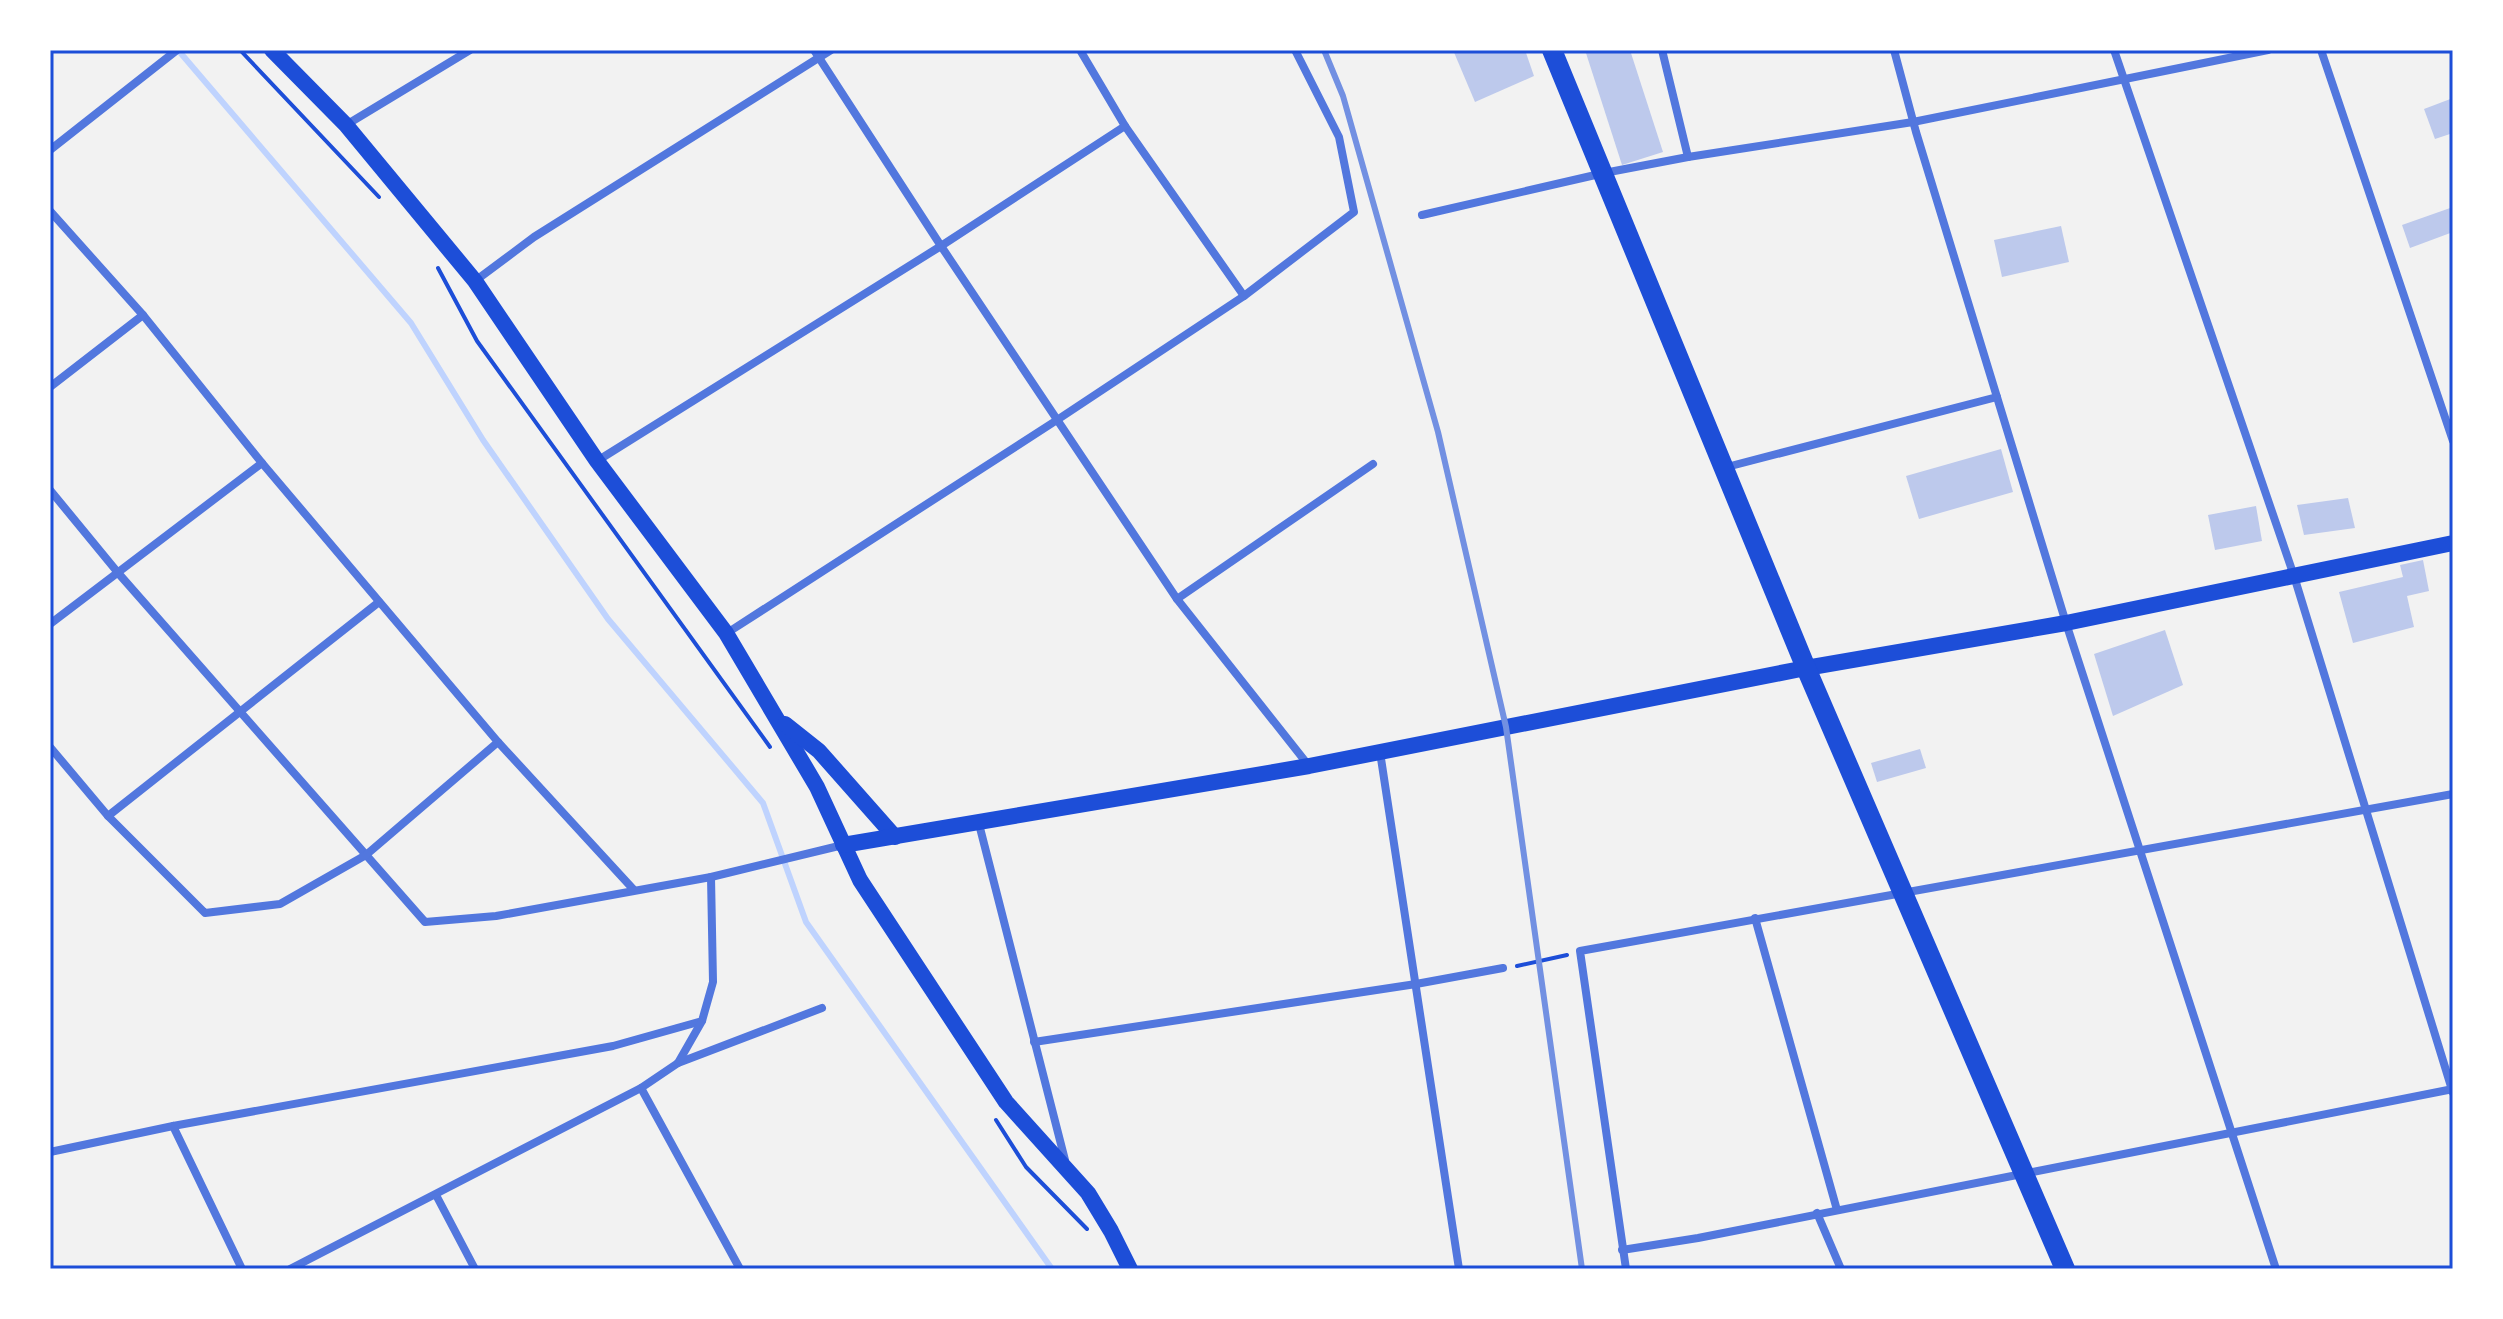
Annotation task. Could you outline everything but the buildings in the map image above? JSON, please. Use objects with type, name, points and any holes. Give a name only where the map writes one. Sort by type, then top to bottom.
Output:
[{"type":"main road","points":[[272,50],[346,125],[475,281],[597,461],[726,633],[817,787],[860,880],[1006,1102],[1088,1193],[1130,1269]]},
{"type":"main road","points":[[1552,50],[1806,668],[2065,1269]]},
{"type":"main road","points":[[843,845],[1309,766],[1806,668],[2066,623],[2453,543]]},
{"type":"main road","points":[[777,717],[819,751],[895,837]]},
{"type":"street","points":[[50,150],[177,50]]},
{"type":"street","points":[[346,125],[470,50]]},
{"type":"street","points":[[475,281],[534,237],[816,54],[831,50]]},
{"type":"street","points":[[1080,50],[1125,126],[1244,296]]},
{"type":"street","points":[[726,633],[1244,296],[1354,212],[1339,137],[1295,50]]},
{"type":"street","points":[[1662,50],[1688,157]]},
{"type":"street","points":[[1894,50],[1913,122],[2066,623],[2276,1269]]},
{"type":"street","points":[[1622,1250],[1698,1238],[2453,1090],[2294,576],[2114,50]]},
{"type":"street","points":[[1422,215],[1604,173],[1913,122],[2268,50]]},
{"type":"street","points":[[2321,50],[2453,441]]},
{"type":"street","points":[[816,54],[1177,599],[1309,766]]},
{"type":"street","points":[[597,461],[941,246],[1125,126]]},
{"type":"street","points":[[50,211],[143,315],[262,463],[498,742],[634,890]]},
{"type":"street","points":[[50,387],[143,315]]},
{"type":"street","points":[[1722,468],[1997,397]]},
{"type":"street","points":[[50,624],[262,463]]},
{"type":"street","points":[[1177,599],[1373,464]]},
{"type":"street","points":[[50,490],[119,574],[425,922],[496,916],[711,877],[843,845]]},
{"type":"street","points":[[108,816],[379,602]]},
{"type":"street","points":[[50,747],[108,816],[205,913],[280,904],[366,855],[498,742]]},
{"type":"street","points":[[1380,751],[1459,1269]]},
{"type":"street","points":[[1626,1269],[1580,951],[2453,794]]},
{"type":"street","points":[[979,824],[1067,1170]]},
{"type":"street","points":[[678,1063],[702,1021],[713,982],[711,877]]},
{"type":"street","points":[[1755,918],[1837,1210]]},
{"type":"street","points":[[1034,1042],[1503,968]]},
{"type":"street","points":[[290,1269],[641,1088],[678,1063],[822,1008]]},
{"type":"street","points":[[50,1152],[173,1126],[613,1046],[702,1021]]},
{"type":"street","points":[[641,1088],[740,1269]]},
{"type":"street","points":[[173,1126],[242,1269]]},
{"type":"street","points":[[436,1195],[475,1269]]},
{"type":"street","points":[[1817,1213],[1841,1269]]},
{"type":"path","points":[[240,50],[387,205]]},
{"type":"path","points":[[435,262],[477,341],[771,749]]},
{"type":"path","points":[[1503,968],[1580,951]]},
{"type":"path","points":[[992,1114],[1026,1167],[1093,1234]]},
{"type":"waterway","points":[[178,50],[411,323],[483,440],[608,619],[763,803],[806,922],[1052,1269]]},
{"type":"railway","points":[[1324,50],[1343,96],[1438,432],[1506,727],[1582,1269]]}]
